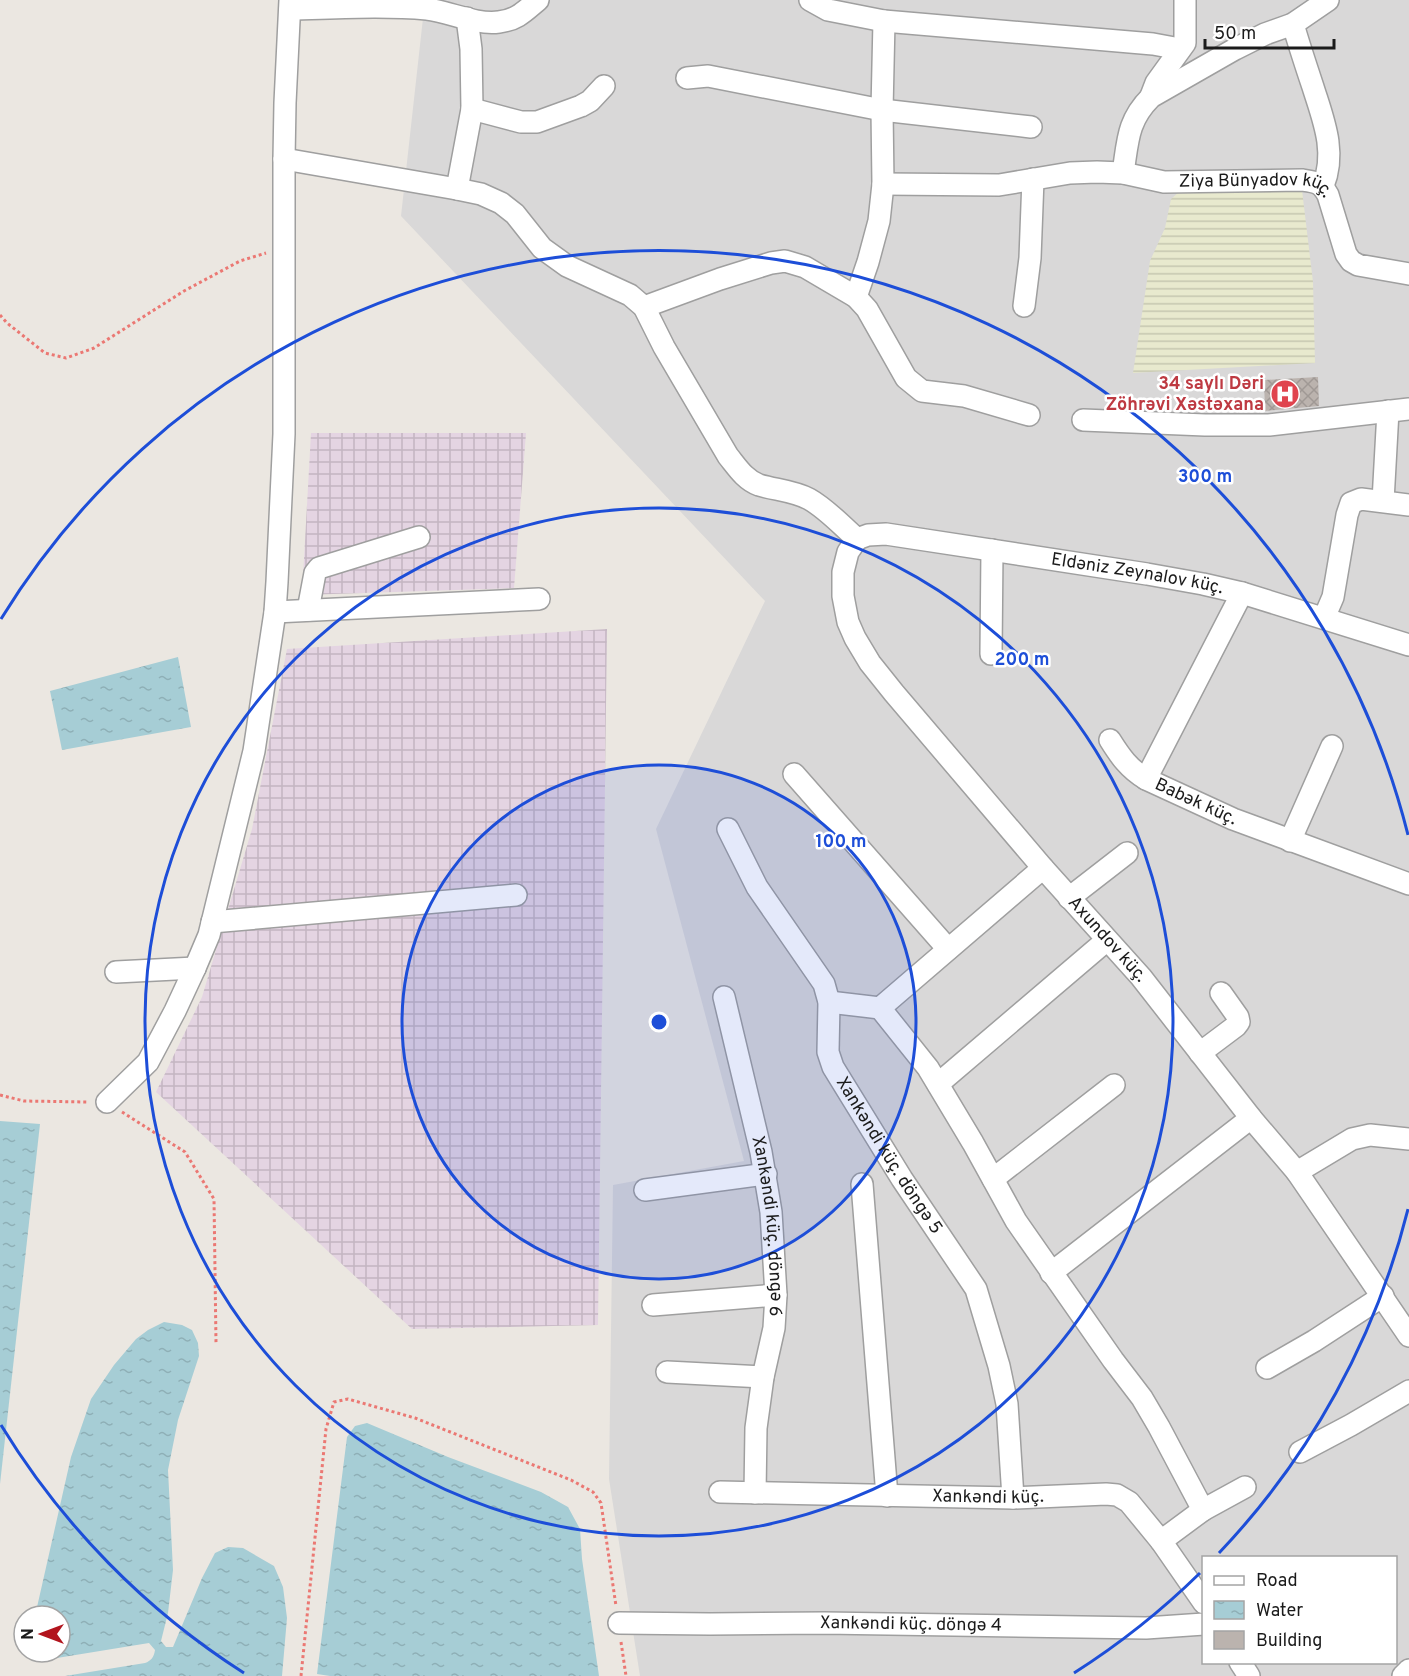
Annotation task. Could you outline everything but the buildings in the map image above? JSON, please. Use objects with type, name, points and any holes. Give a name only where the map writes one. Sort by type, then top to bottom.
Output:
[{"type":"street","points":[[107,1102],[148,1062],[175,1011],[209,935],[254,751],[275,612],[284,434],[284,159],[290,4],[398,7],[441,11],[466,18],[497,22],[514,20],[538,0]]},
{"type":"street","points":[[810,0],[828,10],[884,21],[1153,44],[1180,49]]},
{"type":"street","points":[[1150,97],[1156,83],[1185,43],[1185,0]]},
{"type":"street","points":[[1123,173],[1129,130],[1140,108],[1150,97],[1264,34],[1293,24],[1317,3]]},
{"type":"street","points":[[457,189],[472,109],[471,49],[466,18]]},
{"type":"street","points":[[856,297],[879,222],[883,184],[884,21]]},
{"type":"street","points":[[1293,24],[1326,128],[1330,155],[1323,186]]},
{"type":"street","points":[[687,78],[708,76],[882,110],[1031,127]]},
{"type":"street","points":[[472,109],[521,122],[537,122],[590,101],[604,86]]},
{"type":"street","points":[[284,159],[457,189],[481,194],[501,203],[515,214],[542,248],[567,266],[630,295],[644,307],[664,347],[728,456],[741,473],[757,484],[786,490],[809,499],[857,539]]},
{"type":"street","name":"Ziya Bünyadov küç.","points":[[883,184],[999,185],[1097,172],[1123,173],[1164,182],[1302,180],[1316,182],[1323,186],[1328,195],[1346,254],[1351,261],[1358,265],[1409,274]]},
{"type":"street","points":[[1024,306],[1030,258],[1033,179]]},
{"type":"street","points":[[644,307],[720,279],[771,263],[785,261],[805,267],[856,297],[867,309],[906,378],[922,391],[964,396],[1029,415]]},
{"type":"street","points":[[1083,420],[1269,425],[1398,410],[1383,501]]},
{"type":"street","points":[[1324,618],[1333,597],[1351,503],[1361,499],[1409,505]]},
{"type":"street","name":"Eldəniz Zeynalov küç.","points":[[857,539],[868,535],[886,534],[1147,574],[1242,593],[1409,645]]},
{"type":"street","points":[[308,610],[315,573],[319,567],[419,537]]},
{"type":"street","name":"Axundov küç.","points":[[857,539],[848,552],[843,572],[843,596],[848,622],[870,663],[1043,868],[1141,978],[1251,1118],[1297,1172],[1409,1335]]},
{"type":"street","points":[[991,654],[992,550]]},
{"type":"street","name":"Babək küç.","points":[[1242,593],[1146,778],[1233,819],[1409,884]]},
{"type":"street","points":[[275,612],[539,599]]},
{"type":"street","points":[[1110,740],[1123,762],[1146,778]]},
{"type":"street","points":[[1290,841],[1332,746]]},
{"type":"street","points":[[794,774],[948,949]]},
{"type":"street","name":"Xankəndi küç. döngə 5","points":[[728,829],[757,887],[824,984],[829,1002],[828,1052],[833,1067],[902,1179],[976,1289],[999,1366],[1007,1404],[1013,1498]]},
{"type":"street","points":[[1069,898],[1127,853]]},
{"type":"street","points":[[880,1008],[1043,868]]},
{"type":"street","points":[[212,922],[516,896]]},
{"type":"street","points":[[938,1084],[1107,940]]},
{"type":"street","points":[[116,972],[195,968]]},
{"type":"street","points":[[1200,1053],[1239,1022],[1221,993]]},
{"type":"street","name":"Xankəndi küç. döngə 6","points":[[724,997],[766,1174],[771,1212],[776,1295],[774,1328],[763,1377],[756,1428],[755,1494]]},
{"type":"street","points":[[829,1002],[880,1008],[927,1068],[1016,1221],[1142,1398],[1203,1510]]},
{"type":"street","points":[[993,1179],[1114,1085]]},
{"type":"street","points":[[1051,1273],[1251,1118]]},
{"type":"street","points":[[1297,1172],[1352,1139],[1370,1135],[1409,1139]]},
{"type":"street","points":[[645,1190],[766,1174]]},
{"type":"street","points":[[862,1184],[887,1496]]},
{"type":"street","points":[[653,1305],[776,1295]]},
{"type":"street","points":[[1267,1368],[1314,1341],[1383,1296]]},
{"type":"street","points":[[667,1372],[763,1377]]},
{"type":"street","points":[[1300,1452],[1409,1391]]},
{"type":"street","points":[[1161,1541],[1203,1510],[1245,1487]]},
{"type":"street","name":"Xankəndi küç.","points":[[720,1492],[1013,1498],[1106,1494],[1118,1496],[1129,1502],[1201,1593]]},
{"type":"street","name":"Xankəndi küç. döngə 4","points":[[618,1623],[824,1623],[1146,1628],[1202,1624]]},
{"type":"street","points":[[1403,1676],[1409,1670]]},
{"type":"path","points":[[0,315],[45,353],[66,358],[94,348],[184,291],[240,261],[262,254],[283,253]]},
{"type":"path","points":[[0,1095],[24,1101],[107,1102],[185,1152],[214,1199],[216,1343]]},
{"type":"path","points":[[301,1676],[326,1429],[334,1402],[348,1400],[415,1418],[571,1480],[592,1492],[601,1503],[626,1676]]},
{"type":"shaded area","points":[[425,0],[1409,0],[1409,1676],[640,1676],[609,1479],[613,1185],[744,1161],[656,829],[765,601],[401,216]]},
{"type":"shaded area","points":[[311,433],[526,433],[514,588],[302,595]]},
{"type":"shaded area","points":[[607,629],[598,1325],[412,1329],[156,1092],[202,997],[252,829],[287,649]]},
{"type":"green space","points":[[1302,190],[1313,282],[1315,363],[1133,373],[1150,261],[1165,228],[1171,199],[1179,192]]},
{"type":"water","points":[[178,657],[191,727],[62,750],[50,691]]},
{"type":"water","points":[[0,1121],[40,1124],[0,1484]]},
{"type":"water","points":[[164,1322],[182,1325],[192,1330],[198,1343],[199,1356],[178,1420],[168,1470],[173,1570],[168,1613],[161,1641],[166,1647],[173,1647],[215,1553],[228,1547],[243,1548],[274,1566],[283,1587],[287,1618],[282,1676],[65,1676],[145,1663],[154,1655],[155,1650],[149,1643],[72,1656],[72,1604],[38,1604],[71,1457],[91,1399],[114,1365],[136,1339]]},
{"type":"water","points":[[367,1423],[541,1492],[568,1507],[580,1529],[582,1559],[599,1676],[330,1676],[317,1674],[347,1437],[355,1426]]},
{"type":"place","name":"34 saylı Dəri Zöhrəvi Xəstəxana","points":[[1285,394]]}]
